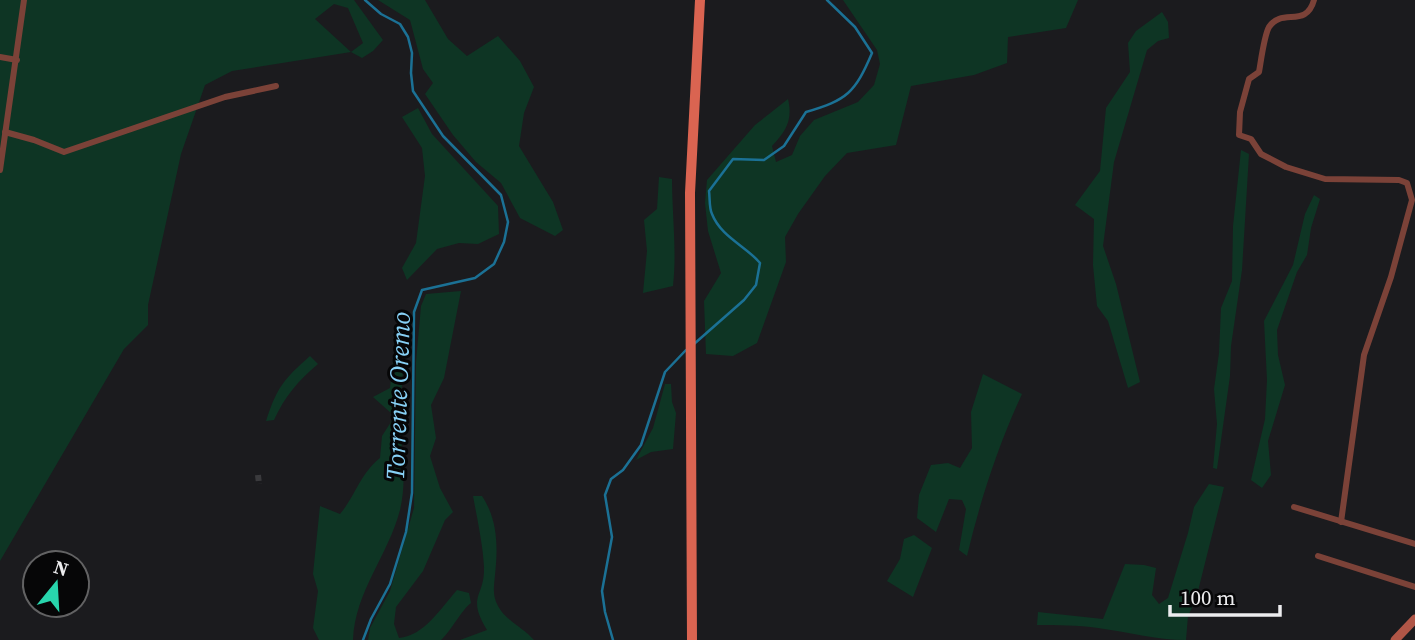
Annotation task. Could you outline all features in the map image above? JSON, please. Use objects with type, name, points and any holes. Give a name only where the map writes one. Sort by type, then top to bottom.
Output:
[{"type":"main road","points":[[692,640],[690,193],[700,0]]},
{"type":"street","points":[[0,170],[24,0]]},
{"type":"street","points":[[1314,0],[1311,11],[1304,15],[1279,18],[1269,27],[1259,72],[1249,79],[1239,135],[1251,139],[1261,154],[1286,167],[1325,179],[1399,180],[1407,183],[1412,200],[1391,277],[1364,355],[1341,522]]},
{"type":"street","points":[[0,57],[17,60]]},
{"type":"street","points":[[5,132],[64,152],[225,97],[276,86]]},
{"type":"street","points":[[1294,507],[1415,544]]},
{"type":"street","points":[[1318,556],[1415,587]]},
{"type":"street","points":[[1395,640],[1415,619]]},
{"type":"green space","points":[[0,0],[354,0],[383,40],[362,58],[351,52],[232,71],[205,85],[181,154],[148,305],[148,325],[124,349],[0,561]],"holes":[[[334,4],[348,8],[363,43],[351,52],[315,19]]]},
{"type":"green space","points":[[378,0],[425,0],[448,39],[467,56],[498,36],[520,61],[534,87],[524,113],[519,146],[553,202],[563,230],[555,236],[520,218],[501,183],[476,162],[453,135],[425,94],[433,83],[423,69],[410,20]]},
{"type":"green space","points":[[843,0],[1078,0],[1066,28],[1008,37],[1007,63],[974,75],[911,86],[896,145],[847,153],[825,176],[798,214],[785,237],[786,262],[757,343],[733,356],[706,354],[704,301],[721,273],[708,231],[705,203],[707,180],[755,125],[788,99],[790,113],[787,125],[772,146],[776,162],[792,155],[800,136],[814,120],[858,102],[874,85],[880,64],[877,50]]},
{"type":"green space","points":[[1162,12],[1168,22],[1169,38],[1158,41],[1147,50],[1114,162],[1103,246],[1116,284],[1140,382],[1128,388],[1108,321],[1097,306],[1093,265],[1094,219],[1075,205],[1100,171],[1106,108],[1130,72],[1128,43],[1136,31]]},
{"type":"green space","points":[[418,108],[432,134],[498,206],[499,234],[478,244],[459,243],[437,249],[407,280],[402,268],[416,243],[425,176],[422,148],[402,117]]},
{"type":"green space","points":[[1241,150],[1249,154],[1242,270],[1217,469],[1213,468],[1217,424],[1214,389],[1221,308],[1232,281],[1233,226]]},
{"type":"green space","points":[[659,177],[672,179],[673,286],[643,293],[647,251],[644,220],[657,209]]},
{"type":"green space","points":[[1314,195],[1320,199],[1311,228],[1307,255],[1297,272],[1277,330],[1278,355],[1285,385],[1268,441],[1271,475],[1262,488],[1251,480],[1265,419],[1267,380],[1264,321],[1293,265],[1305,214]]},
{"type":"green space","points":[[461,291],[444,378],[431,405],[436,438],[430,456],[440,488],[453,512],[445,520],[423,571],[396,607],[394,624],[399,638],[424,627],[457,590],[469,593],[471,603],[441,640],[368,640],[370,628],[390,591],[414,508],[416,362],[421,306],[426,294]]},
{"type":"green space","points":[[310,356],[318,364],[293,389],[274,420],[266,421],[282,384]]},
{"type":"green space","points":[[393,361],[403,365],[400,417],[404,478],[400,510],[360,605],[353,640],[319,640],[313,628],[318,591],[313,574],[320,506],[340,514],[373,464],[380,458],[382,436],[391,422],[391,413],[373,397],[390,388]]},
{"type":"green space","points":[[983,374],[1022,394],[990,474],[967,556],[959,550],[966,509],[962,500],[949,499],[936,532],[917,518],[919,495],[931,465],[948,463],[960,468],[972,448],[971,412]]},
{"type":"green space","points":[[665,384],[671,384],[676,413],[673,449],[651,452],[636,460],[653,428]]},
{"type":"green space","points":[[1209,484],[1224,487],[1196,599],[1188,616],[1186,640],[1090,627],[1037,625],[1038,612],[1103,619],[1125,564],[1156,568],[1152,595],[1159,604],[1168,598],[1194,507]]},
{"type":"green space","points":[[473,496],[482,496],[494,524],[496,602],[505,616],[534,640],[460,640],[487,630],[477,603],[484,567]]},
{"type":"green space","points":[[914,535],[932,548],[913,597],[887,581],[900,559],[904,539]]},
{"type":"waterway","name":"Torrente Oremo","points":[[363,640],[390,584],[406,532],[412,493],[414,312],[422,290],[475,278],[494,264],[504,242],[508,222],[501,195],[443,136],[413,91],[412,53],[408,37],[400,24],[381,14],[365,0]]},
{"type":"waterway","points":[[694,344],[744,300],[756,285],[760,263],[716,222],[710,209],[709,191],[733,159],[764,160],[784,146],[806,112],[840,99],[848,93],[872,53],[855,27],[827,0]]},
{"type":"waterway","points":[[613,640],[602,591],[612,537],[605,495],[611,479],[623,470],[641,445],[665,372],[686,350]]},
{"type":"tunnel","points":[[258,475],[259,484]]}]
